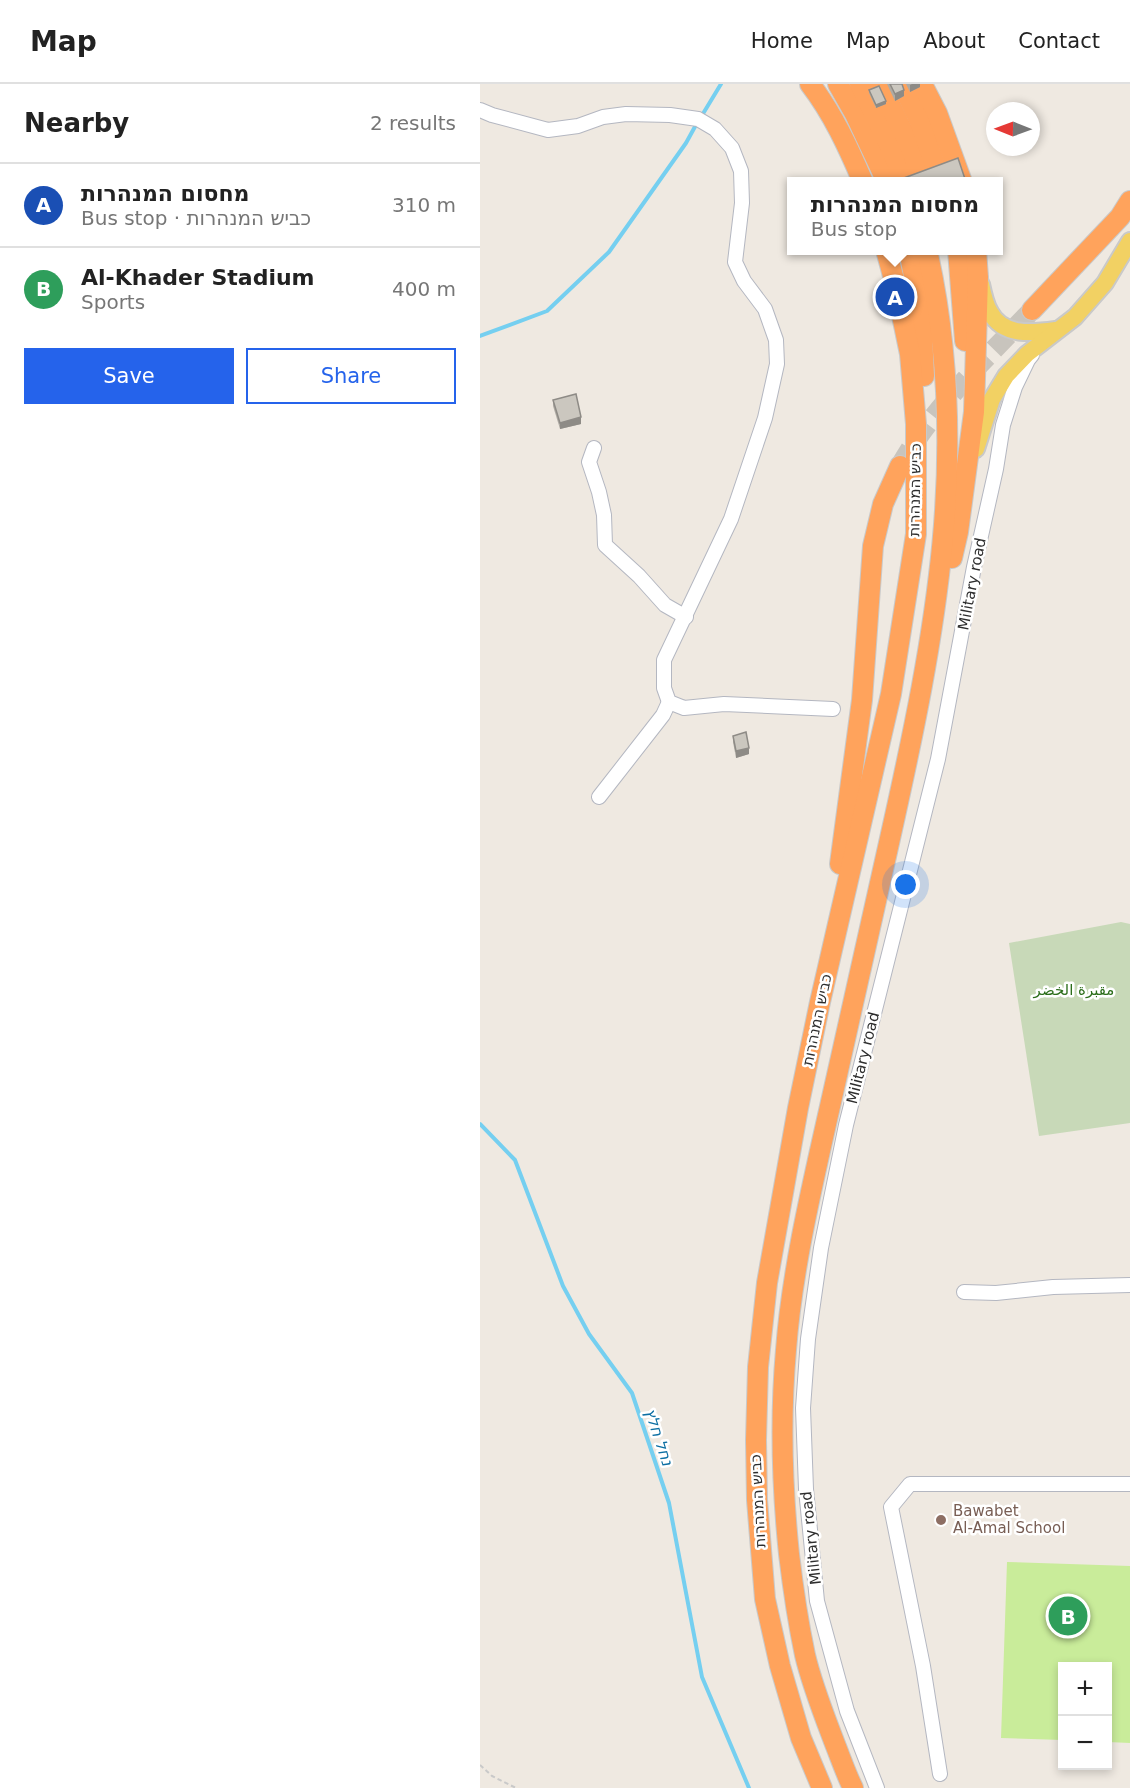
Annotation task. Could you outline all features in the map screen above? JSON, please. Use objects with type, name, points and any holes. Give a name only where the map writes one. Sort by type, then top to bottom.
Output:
[{"type":"highway","points":[[838,84],[855,114],[884,177]]},
{"type":"highway","points":[[860,84],[902,177]]},
{"type":"highway","points":[[880,84],[912,150],[920,177]]},
{"type":"highway","points":[[902,84],[920,122],[939,177]]},
{"type":"highway","points":[[922,84],[936,113],[960,177]]},
{"type":"highway","points":[[820,88],[861,177]]},
{"type":"highway","points":[[1032,310],[1120,217],[1130,201]]},
{"type":"highway","name":"כביש המנהרות","points":[[822,1788],[801,1738],[780,1666],[765,1599],[757,1500],[758,1367],[767,1283],[798,1108],[891,694],[916,534],[916,424],[910,354],[887,255]]},
{"type":"highway","points":[[910,255],[921,314],[924,392],[923,451],[916,534]]},
{"type":"highway","points":[[928,255],[936,290],[944,351],[948,426],[942,562],[933,624]]},
{"type":"highway","points":[[941,255],[956,334],[957,425],[953,554]]},
{"type":"highway","points":[[958,255],[968,387],[958,532]]},
{"type":"highway","points":[[933,624],[958,532],[974,412],[978,277],[976,255]]},
{"type":"highway","points":[[820,1002],[862,700],[873,546],[883,504],[900,466]]},
{"type":"highway","name":"כביש המנהרות","points":[[853,1788],[824,1716],[806,1657],[792,1581],[783,1500],[782,1429],[786,1347],[812,1184],[910,748],[933,624]]},
{"type":"main road","points":[[958,532],[974,454],[992,399],[1006,376],[1027,354],[1075,317],[1105,283],[1130,241]]},
{"type":"main road","points":[[978,277],[990,312],[1005,328],[1023,333],[1052,334]]},
{"type":"street","points":[[480,110],[548,130],[578,126],[603,117],[626,114],[670,115],[698,119],[715,129],[732,148],[741,171],[742,203],[735,262],[744,281],[765,309],[776,340],[777,364],[765,418],[731,519],[664,660],[664,688],[669,702],[663,715],[599,797]]},
{"type":"street","name":"Military road","points":[[878,1788],[847,1711],[817,1601],[806,1489],[804,1408],[808,1339],[821,1248],[846,1125],[939,759],[1003,425],[1015,387],[1028,360],[1052,334]]},
{"type":"street","points":[[594,448],[589,462],[604,515],[605,545],[639,576],[665,605],[686,617]]},
{"type":"street","points":[[669,702],[684,708],[724,704],[833,709]]},
{"type":"street","points":[[964,1293],[1130,1285]]},
{"type":"street","points":[[940,1774],[924,1666],[891,1507],[910,1484],[1130,1484]]},
{"type":"path","points":[[480,1764],[492,1776],[516,1788]]},
{"type":"green space","name":"مقبرة الخضر","points":[[1121,922],[1130,924],[1130,1123],[1039,1136],[1009,943]]},
{"type":"green space","points":[[1007,1562],[1130,1566],[1130,1743],[1112,1742],[1112,1662],[1058,1662],[1058,1740],[1001,1738]]},
{"type":"building","points":[[890,84],[902,84],[904,90],[895,94]]},
{"type":"building","points":[[879,86],[886,101],[876,105],[869,90]]},
{"type":"building","points":[[958,158],[964,177],[907,177]]},
{"type":"building","points":[[576,394],[581,417],[560,423],[553,400]]},
{"type":"building","points":[[746,732],[749,748],[736,751],[733,736]]},
{"type":"waterway","points":[[701,117],[721,84]]},
{"type":"waterway","points":[[480,336],[547,311],[609,252],[686,143],[697,123]]},
{"type":"waterway","name":"נחל חלץ","points":[[480,1124],[515,1160],[563,1286],[589,1334],[632,1393],[669,1503],[702,1677],[749,1788]]},
{"type":"tunnel","points":[[900,466],[913,444],[944,404],[1032,310]]},
{"type":"place","name":"מחסום המנהרות","points":[[895,297]]},
{"type":"place","name":"Bawabet Al-Amal School","points":[[941,1520]]},
{"type":"place","name":"Al-Khader Stadium","points":[[1068,1616]]}]
